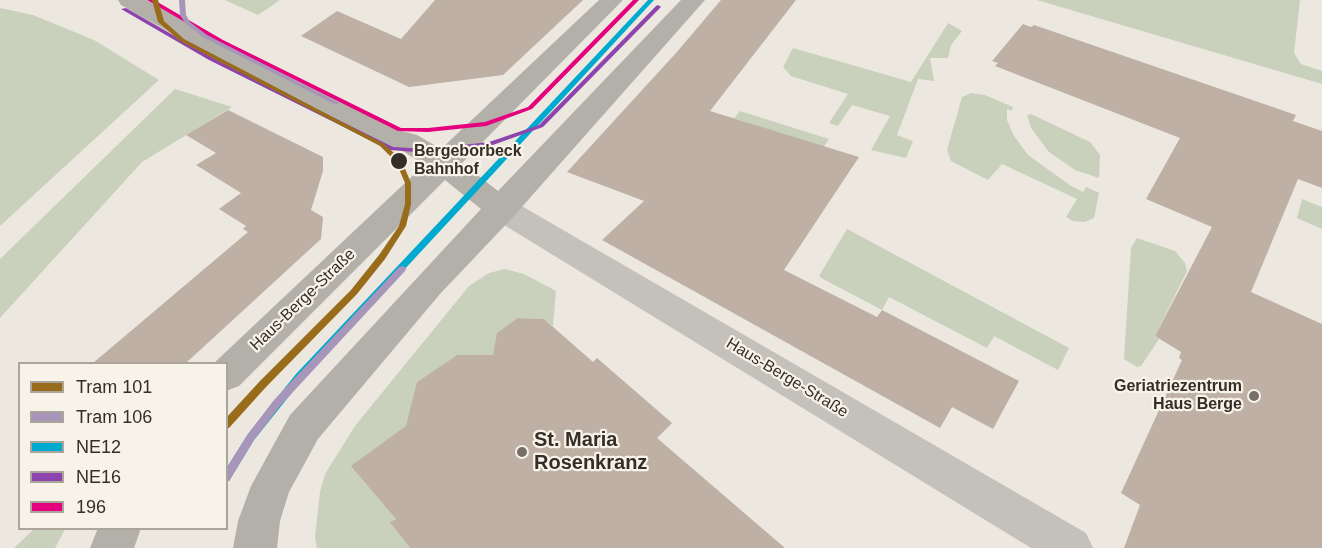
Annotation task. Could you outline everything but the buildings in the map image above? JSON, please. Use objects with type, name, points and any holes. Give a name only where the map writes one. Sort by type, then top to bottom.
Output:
[{"type":"main road","points":[[129,0],[216,50],[355,120],[397,140],[407,141],[443,164],[502,209]]},
{"type":"main road","name":"Haus-Berge-Straße","points":[[228,373],[612,0]]},
{"type":"main road","points":[[255,544],[271,486],[304,427],[428,285],[502,209],[694,0]]},
{"type":"main road","points":[[112,548],[119,530]]},
{"type":"street","name":"Haus-Berge-Straße","points":[[502,209],[1071,548]]},
{"type":"green space","points":[[225,0],[280,0],[258,15]]},
{"type":"green space","points":[[1037,0],[1300,0],[1294,53],[1301,64],[1322,71],[1322,84]]},
{"type":"green space","points":[[0,8],[33,15],[94,40],[159,80],[0,226]]},
{"type":"green space","points":[[948,23],[962,31],[951,45],[948,58],[930,58],[934,81],[918,79],[897,135],[913,141],[906,158],[871,150],[890,116],[852,105],[838,126],[829,123],[848,94],[791,76],[783,67],[793,48],[911,82]]},
{"type":"green space","points":[[175,89],[232,107],[142,162],[0,318],[0,259]]},
{"type":"green space","points":[[971,93],[985,95],[1013,107],[1012,111],[1007,109],[1007,120],[1014,136],[1028,155],[1071,186],[1083,192],[1086,187],[1099,193],[1094,218],[1085,222],[1073,221],[1066,217],[1077,199],[1002,164],[988,180],[951,161],[947,150],[962,97]]},
{"type":"green space","points":[[740,111],[829,139],[823,148],[734,118]]},
{"type":"green space","points":[[1031,114],[1090,142],[1100,155],[1099,178],[1075,170],[1049,152],[1031,128],[1027,115]]},
{"type":"green space","points":[[1302,199],[1322,207],[1322,229],[1297,218]]},
{"type":"green space","points":[[847,229],[1069,348],[1058,370],[994,336],[987,348],[889,297],[882,310],[823,279],[819,276]]},
{"type":"green space","points":[[1137,238],[1175,251],[1185,263],[1187,271],[1155,336],[1159,339],[1141,366],[1137,367],[1124,359],[1131,248]]},
{"type":"green space","points":[[505,269],[524,274],[556,291],[553,326],[544,319],[518,318],[493,355],[457,355],[417,382],[408,510],[391,522],[410,548],[317,548],[315,537],[320,492],[325,474],[355,426],[469,286],[489,273]]},
{"type":"green space","points":[[33,530],[64,530],[55,548],[14,548]]},
{"type":"tram line","name":"101","points":[[155,0],[161,22],[182,40],[382,145],[399,161],[408,183],[408,204],[402,226],[382,257],[354,292],[228,423]]},
{"type":"tram line","name":"106","points":[[182,0],[183,15],[188,23],[205,36],[336,103]]},
{"type":"tram line","name":"106","points":[[228,475],[251,437],[277,403],[402,269]]},
{"type":"transit line","name":"196","points":[[150,0],[221,41],[400,130],[428,130],[486,124],[530,108],[636,0]]},
{"type":"transit line","name":"NE12","points":[[228,475],[251,437],[299,377],[651,0]]},
{"type":"transit line","name":"NE16","points":[[124,9],[211,59],[392,149],[428,151],[490,144],[541,126],[658,7]]},
{"type":"place","name":"Bergeborbeck Bahnhof","points":[[399,161]]},
{"type":"place","name":"Geriatriezentrum Haus Berge","points":[[1254,396]]},
{"type":"place","name":"St. Maria Rosenkranz","points":[[522,452]]}]
